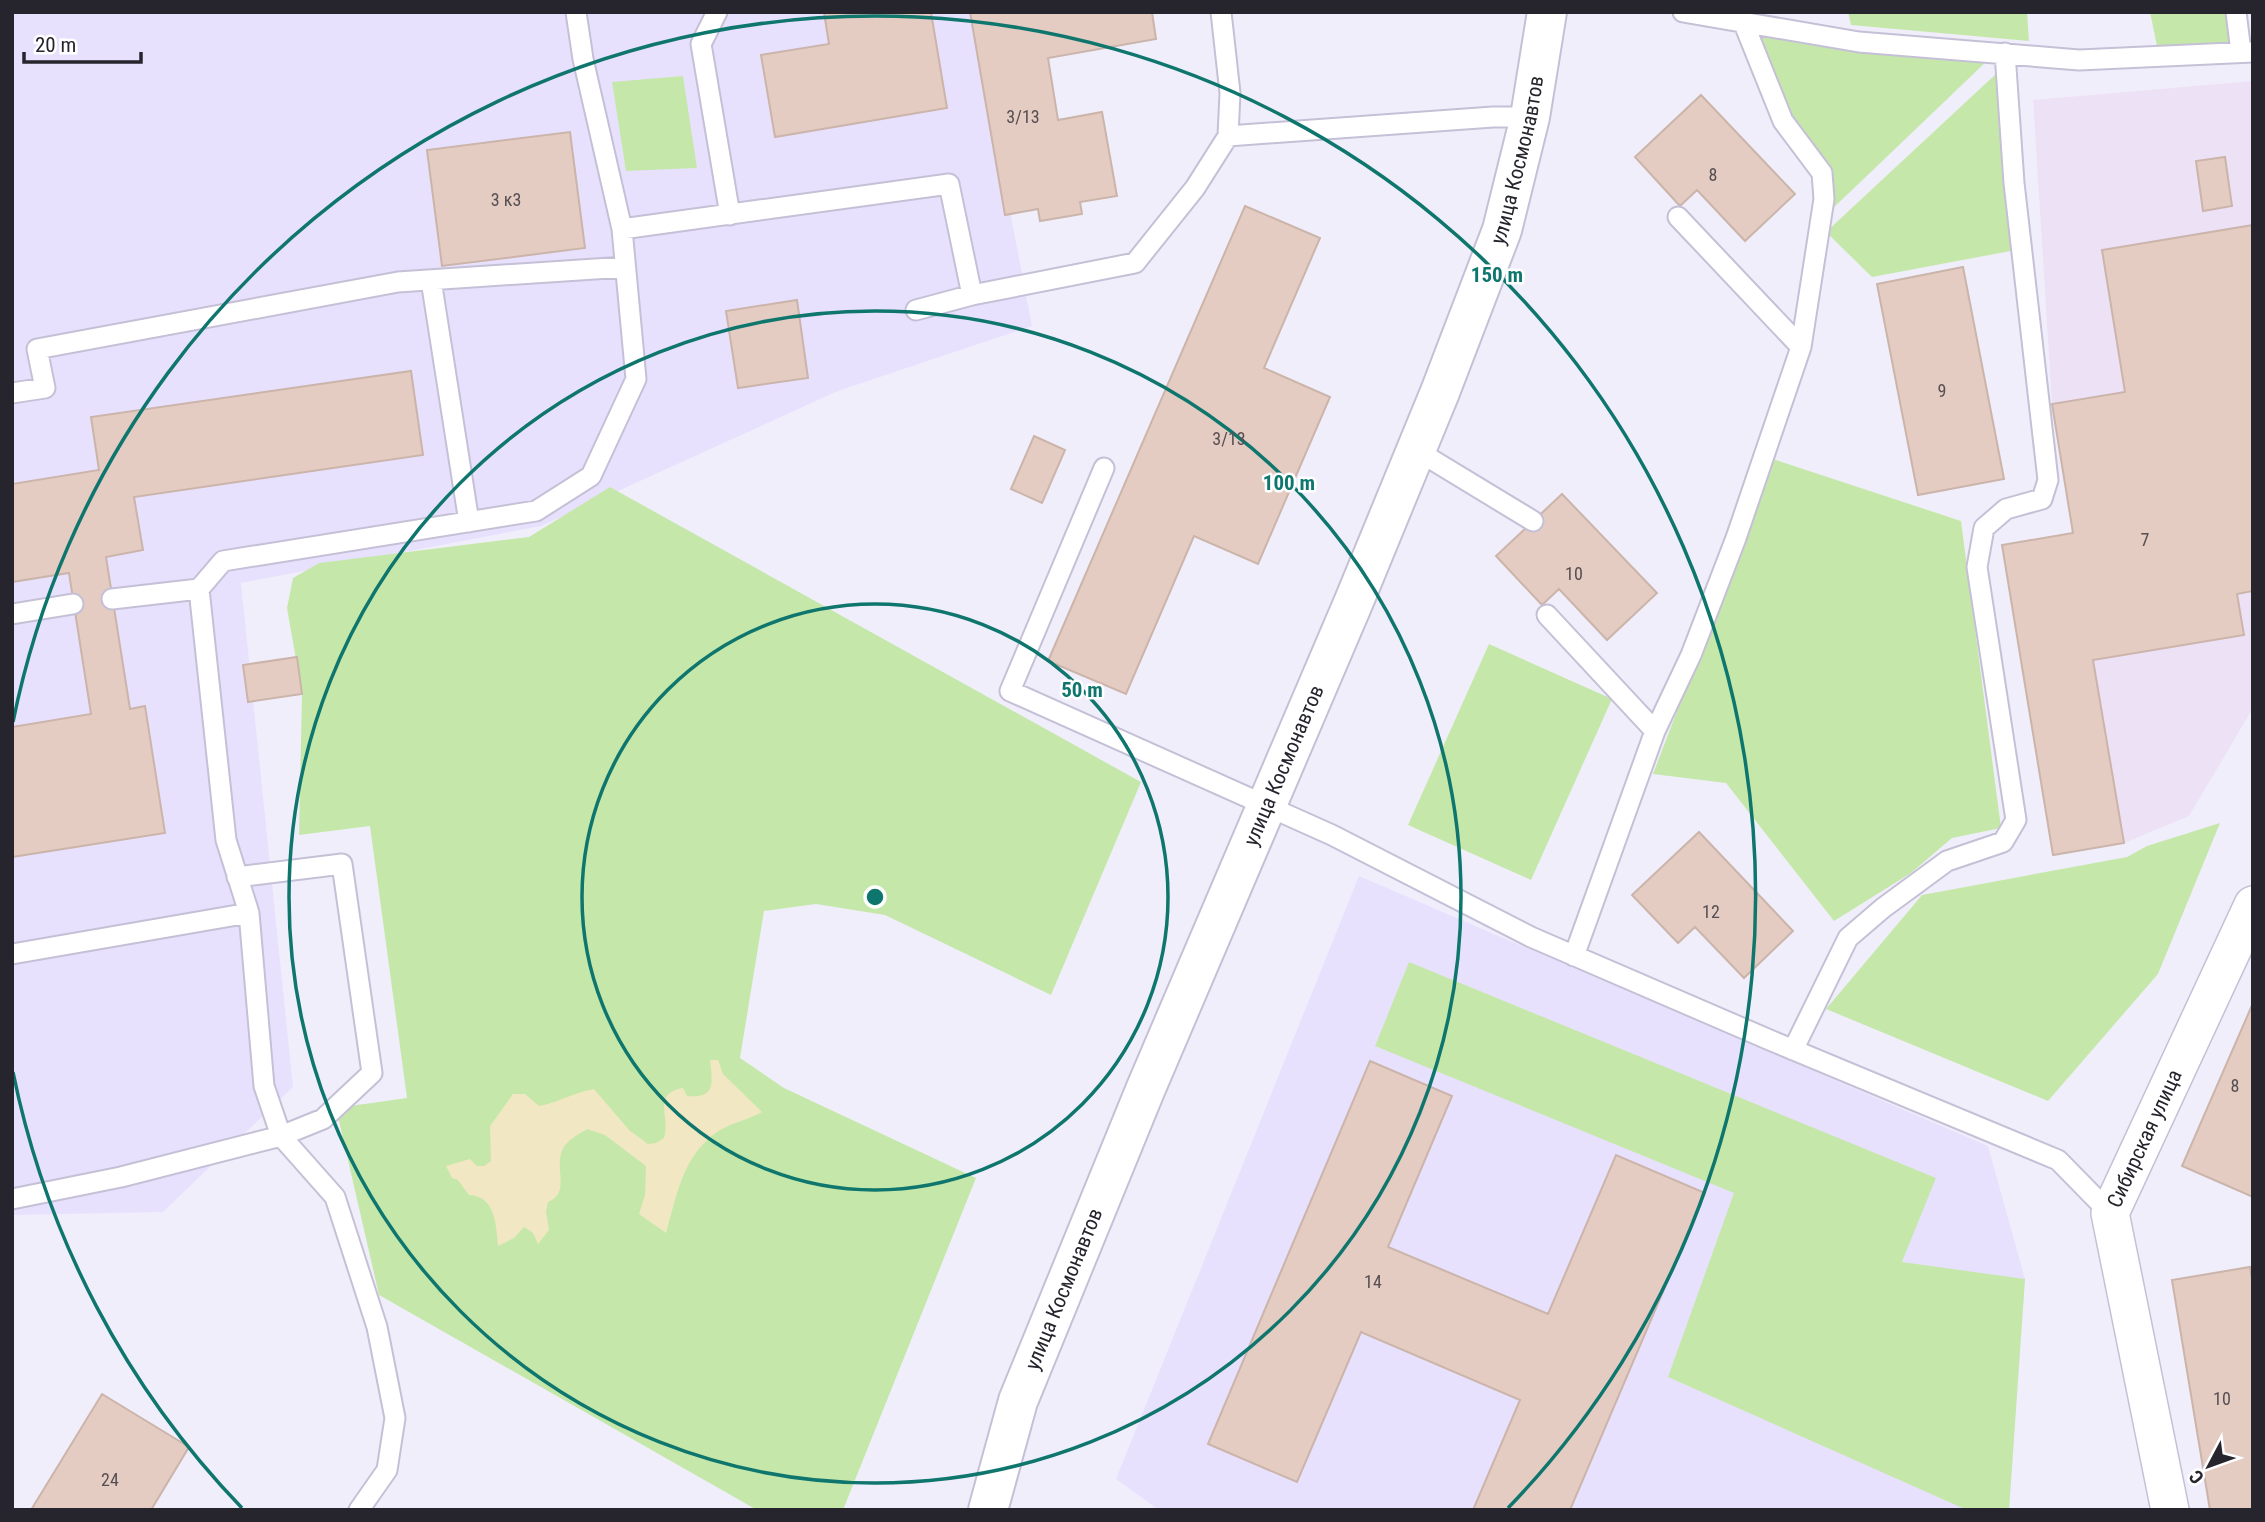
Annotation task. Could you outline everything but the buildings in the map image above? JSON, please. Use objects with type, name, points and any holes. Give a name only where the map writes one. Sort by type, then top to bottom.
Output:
[{"type":"street","name":"улица Космонавтов","points":[[988,1510],[1018,1401],[1265,805],[1354,601],[1502,230],[1530,117],[1547,12]]},
{"type":"street","name":"Сибирская улица","points":[[2170,1510],[2110,1213],[2253,905]]},
{"type":"lane","points":[[113,599],[200,589],[223,561],[536,511],[590,476],[636,379],[622,229],[583,59],[576,12]]},
{"type":"lane","points":[[717,12],[701,44],[730,215]]},
{"type":"lane","points":[[915,310],[972,295],[1135,263],[1195,188],[1228,136],[1230,93],[1221,12]]},
{"type":"lane","points":[[1683,12],[1859,42],[2079,60],[2247,52],[2236,12]]},
{"type":"lane","points":[[1574,956],[1655,731],[1691,655],[1736,538],[1801,347],[1824,199],[1822,173],[1783,121],[1744,24]]},
{"type":"lane","points":[[1793,1050],[1848,938],[1883,908],[1947,861],[2003,842],[2016,820],[1977,567],[1984,528],[2006,509],[2042,499],[2048,480],[2014,183],[2005,53]]},
{"type":"lane","points":[[1228,136],[1493,117],[1530,117]]},
{"type":"lane","points":[[622,229],[949,184],[972,295]]},
{"type":"lane","points":[[1678,217],[1801,347]]},
{"type":"lane","points":[[12,393],[45,388],[37,349],[398,282],[625,267]]},
{"type":"lane","points":[[431,280],[469,522]]},
{"type":"lane","points":[[1416,450],[1533,521]]},
{"type":"lane","points":[[1104,467],[1010,691],[1332,835],[1531,937],[2058,1160],[2110,1213]]},
{"type":"lane","points":[[200,589],[226,840],[249,913],[264,1086],[281,1136],[335,1198],[380,1338],[395,1418],[387,1470],[359,1510]]},
{"type":"lane","points":[[12,614],[73,604]]},
{"type":"lane","points":[[1547,615],[1655,731]]},
{"type":"lane","points":[[12,1199],[121,1177],[281,1136],[323,1119],[372,1073],[342,864],[237,877]]},
{"type":"lane","points":[[12,954],[249,913]]},
{"type":"shaded area","points":[[12,12],[972,12],[1032,326],[838,391],[541,526],[241,583],[293,1087],[163,1212],[12,1215]]},
{"type":"shaded area","points":[[2253,81],[2253,708],[2189,816],[2124,843],[2053,855],[2002,545],[2073,532],[2052,404],[2033,100]]},
{"type":"shaded area","points":[[1359,876],[1988,1146],[2025,1279],[2009,1510],[1159,1510],[1116,1479]]},
{"type":"green space","points":[[1848,12],[2027,12],[2029,41],[1851,25]]},
{"type":"green space","points":[[2150,12],[2227,12],[2232,44],[2157,46]]},
{"type":"green space","points":[[1755,31],[1988,60],[1827,214],[1829,170],[1789,118]]},
{"type":"green space","points":[[1998,72],[2016,250],[1872,277],[1826,232]]},
{"type":"green space","points":[[683,76],[697,168],[626,171],[612,82]]},
{"type":"green space","points":[[1773,459],[1961,521],[2001,828],[1952,838],[1911,873],[1834,921],[1726,783],[1653,774]]},
{"type":"green space","points":[[610,487],[1141,782],[1051,995],[885,915],[816,904],[764,911],[740,1058],[784,1088],[976,1178],[843,1510],[757,1510],[379,1295],[336,1108],[407,1098],[370,826],[299,835],[302,694],[287,608],[293,578],[319,563],[529,537]]},
{"type":"green space","points":[[1489,644],[1612,699],[1531,880],[1408,825]]},
{"type":"green space","points":[[2220,823],[2158,974],[2048,1101],[1826,1009],[1922,895],[2127,857],[2147,846]]},
{"type":"green space","points":[[1409,962],[1936,1178],[1902,1262],[2025,1279],[2009,1510],[1967,1510],[1668,1377],[1734,1193],[1375,1046]]},
{"type":"sand","points":[[710,1060],[718,1060],[723,1074],[762,1112],[717,1132],[696,1153],[682,1178],[666,1233],[639,1214],[645,1195],[646,1166],[605,1135],[587,1129],[574,1137],[561,1154],[559,1192],[548,1202],[546,1212],[549,1230],[538,1244],[533,1233],[524,1227],[514,1238],[498,1246],[490,1206],[478,1197],[469,1195],[458,1180],[452,1178],[446,1166],[470,1159],[477,1166],[484,1166],[491,1161],[490,1126],[513,1094],[525,1094],[539,1106],[594,1089],[629,1130],[648,1144],[656,1143],[664,1138],[666,1130],[664,1107],[668,1095],[683,1088],[687,1096],[704,1095],[712,1081]]}]
